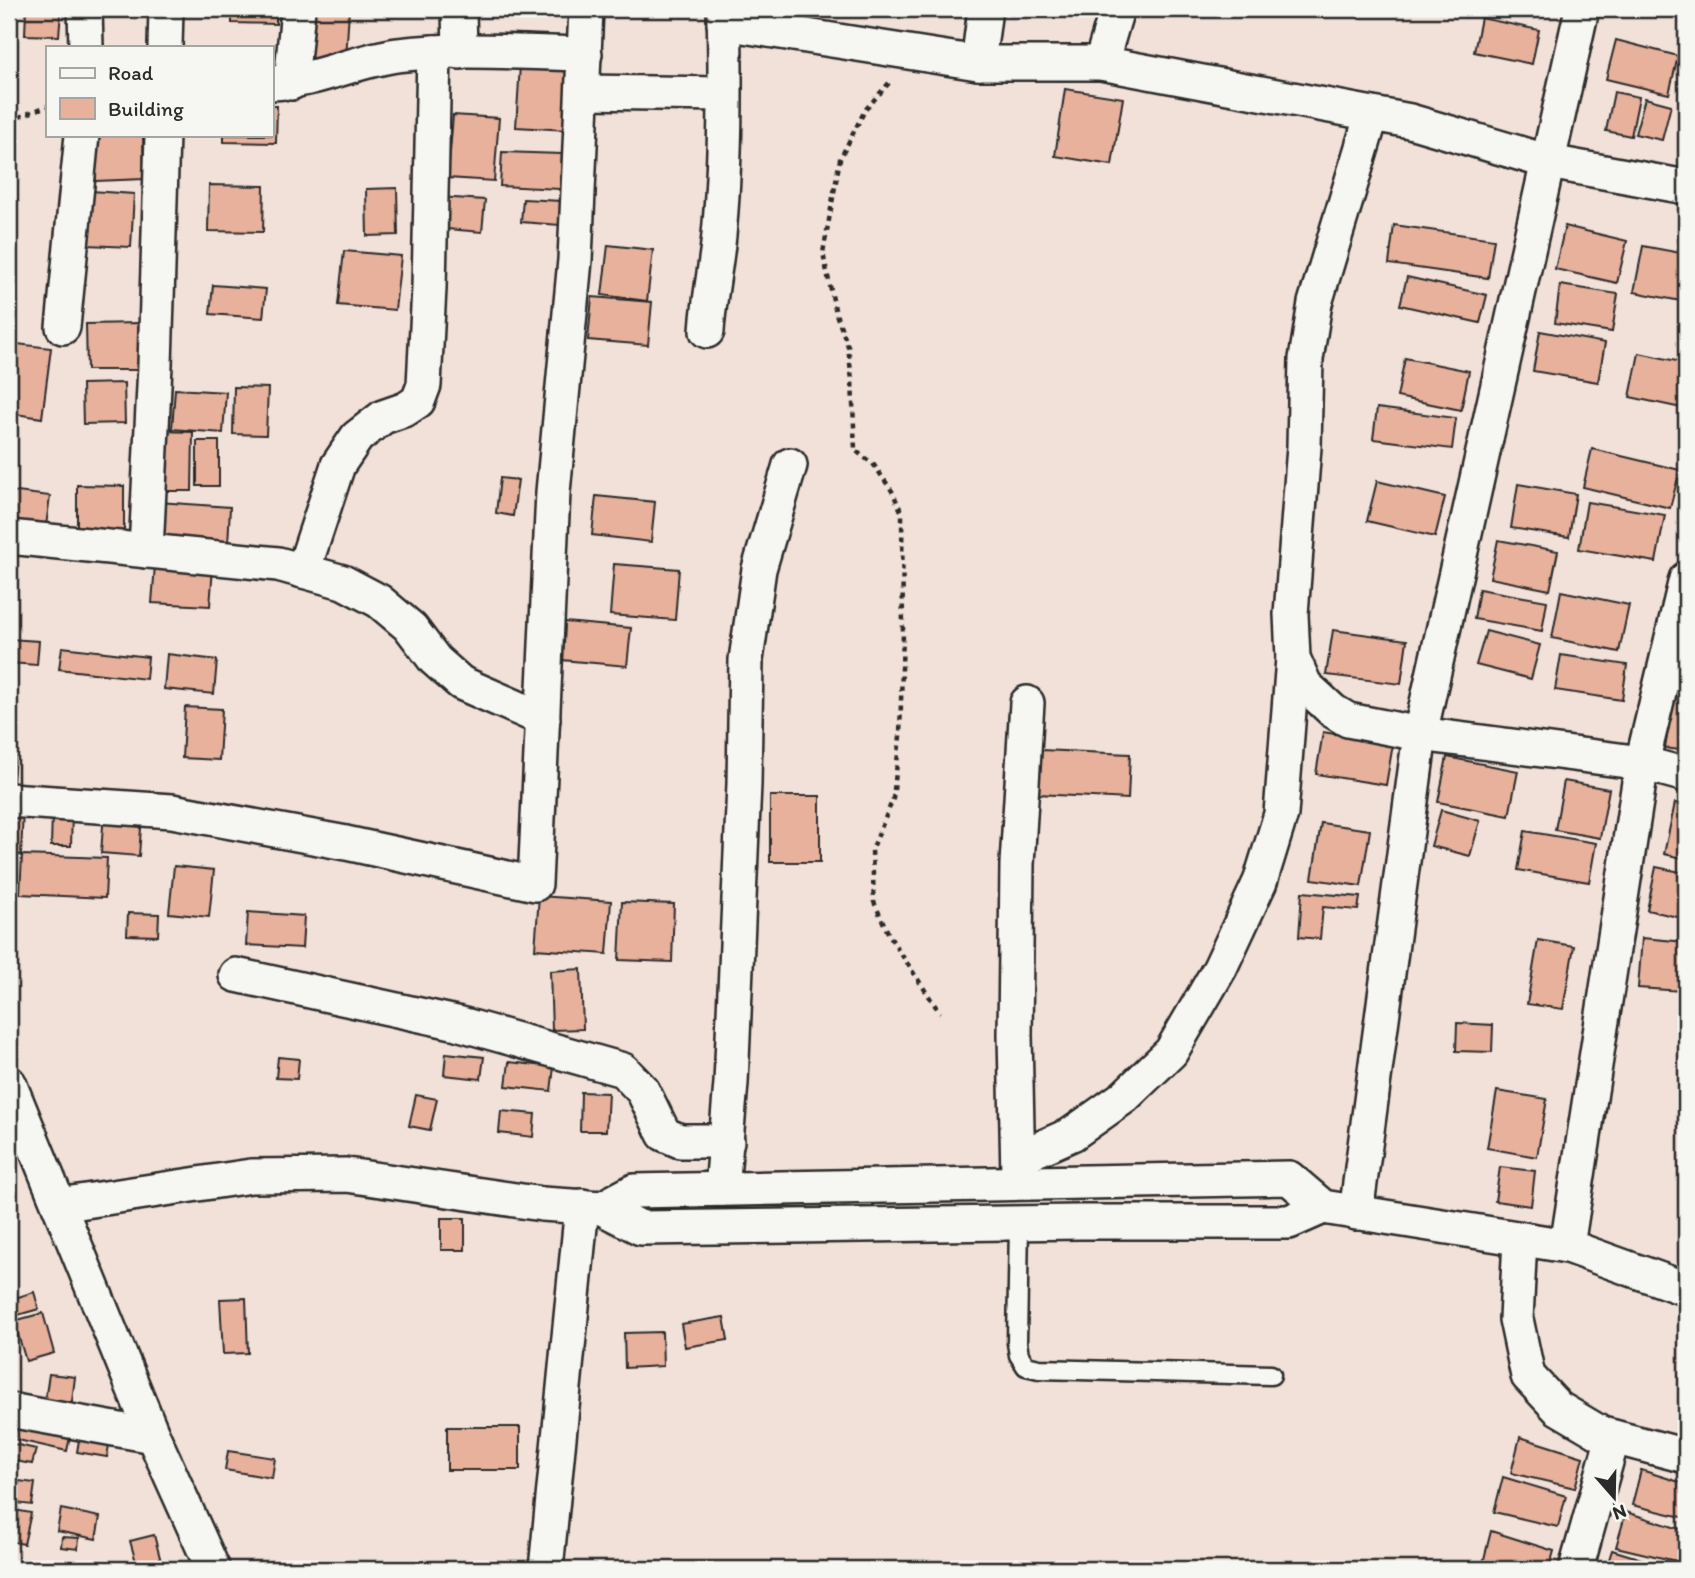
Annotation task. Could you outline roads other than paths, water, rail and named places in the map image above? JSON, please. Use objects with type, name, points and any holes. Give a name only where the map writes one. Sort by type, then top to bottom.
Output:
[{"type":"street","points":[[85,9],[86,46]]},
{"type":"street","points":[[164,46],[166,9]]},
{"type":"street","points":[[298,9],[281,83],[394,55],[447,52],[585,54]]},
{"type":"street","points":[[303,571],[338,465],[357,437],[383,417],[406,409],[418,401],[424,385],[447,52],[458,9]]},
{"type":"street","points":[[9,800],[172,811],[346,843],[535,884],[553,492],[575,260],[586,9]]},
{"type":"street","points":[[978,63],[985,9]]},
{"type":"street","points":[[1101,63],[1118,9]]},
{"type":"street","points":[[1356,1213],[1420,734],[1582,9]]},
{"type":"street","points":[[707,331],[719,237],[725,129],[724,16],[978,63],[1101,63],[1410,121],[1549,162],[1686,187]]},
{"type":"street","points":[[583,92],[724,94]]},
{"type":"street","points":[[1018,1171],[1124,1097],[1171,1052],[1220,968],[1260,882],[1281,814],[1293,658],[1291,614],[1304,447],[1306,359],[1315,303],[1372,114]]},
{"type":"street","points":[[63,327],[82,136]]},
{"type":"street","points":[[146,551],[156,352],[162,136]]},
{"type":"street","points":[[722,1189],[727,1141],[744,784],[746,660],[759,569],[790,466]]},
{"type":"street","points":[[9,537],[278,564],[343,582],[379,601],[411,628],[435,660],[461,683],[543,719]]},
{"type":"street","points":[[1567,1246],[1642,763],[1686,579]]},
{"type":"street","points":[[1293,658],[1305,685],[1333,711],[1348,720],[1420,734],[1642,763],[1686,775]]},
{"type":"street","points":[[1019,1223],[1015,1035],[1017,864],[1027,703]]},
{"type":"street","points":[[236,975],[457,1023],[623,1070],[643,1091],[664,1135],[680,1141],[727,1141]]},
{"type":"street","points":[[9,1083],[153,1436],[213,1569]]},
{"type":"street","points":[[677,1190],[680,1141]]},
{"type":"street","points":[[592,1207],[634,1191],[722,1189],[1018,1171],[1289,1178],[1323,1207],[1567,1246],[1686,1289]]},
{"type":"street","points":[[59,1205],[251,1176],[348,1175],[542,1204],[592,1207],[641,1228],[1289,1222],[1323,1207]]},
{"type":"street","points":[[546,1569],[592,1207]]},
{"type":"street","points":[[1521,1239],[1516,1319],[1528,1376],[1558,1408],[1602,1434],[1686,1456]]},
{"type":"street","points":[[9,1410],[153,1436]]},
{"type":"street","points":[[1576,1569],[1613,1437]]},
{"type":"lane","points":[[1019,1223],[1017,1343],[1026,1366],[1039,1370],[1271,1375]]}]
